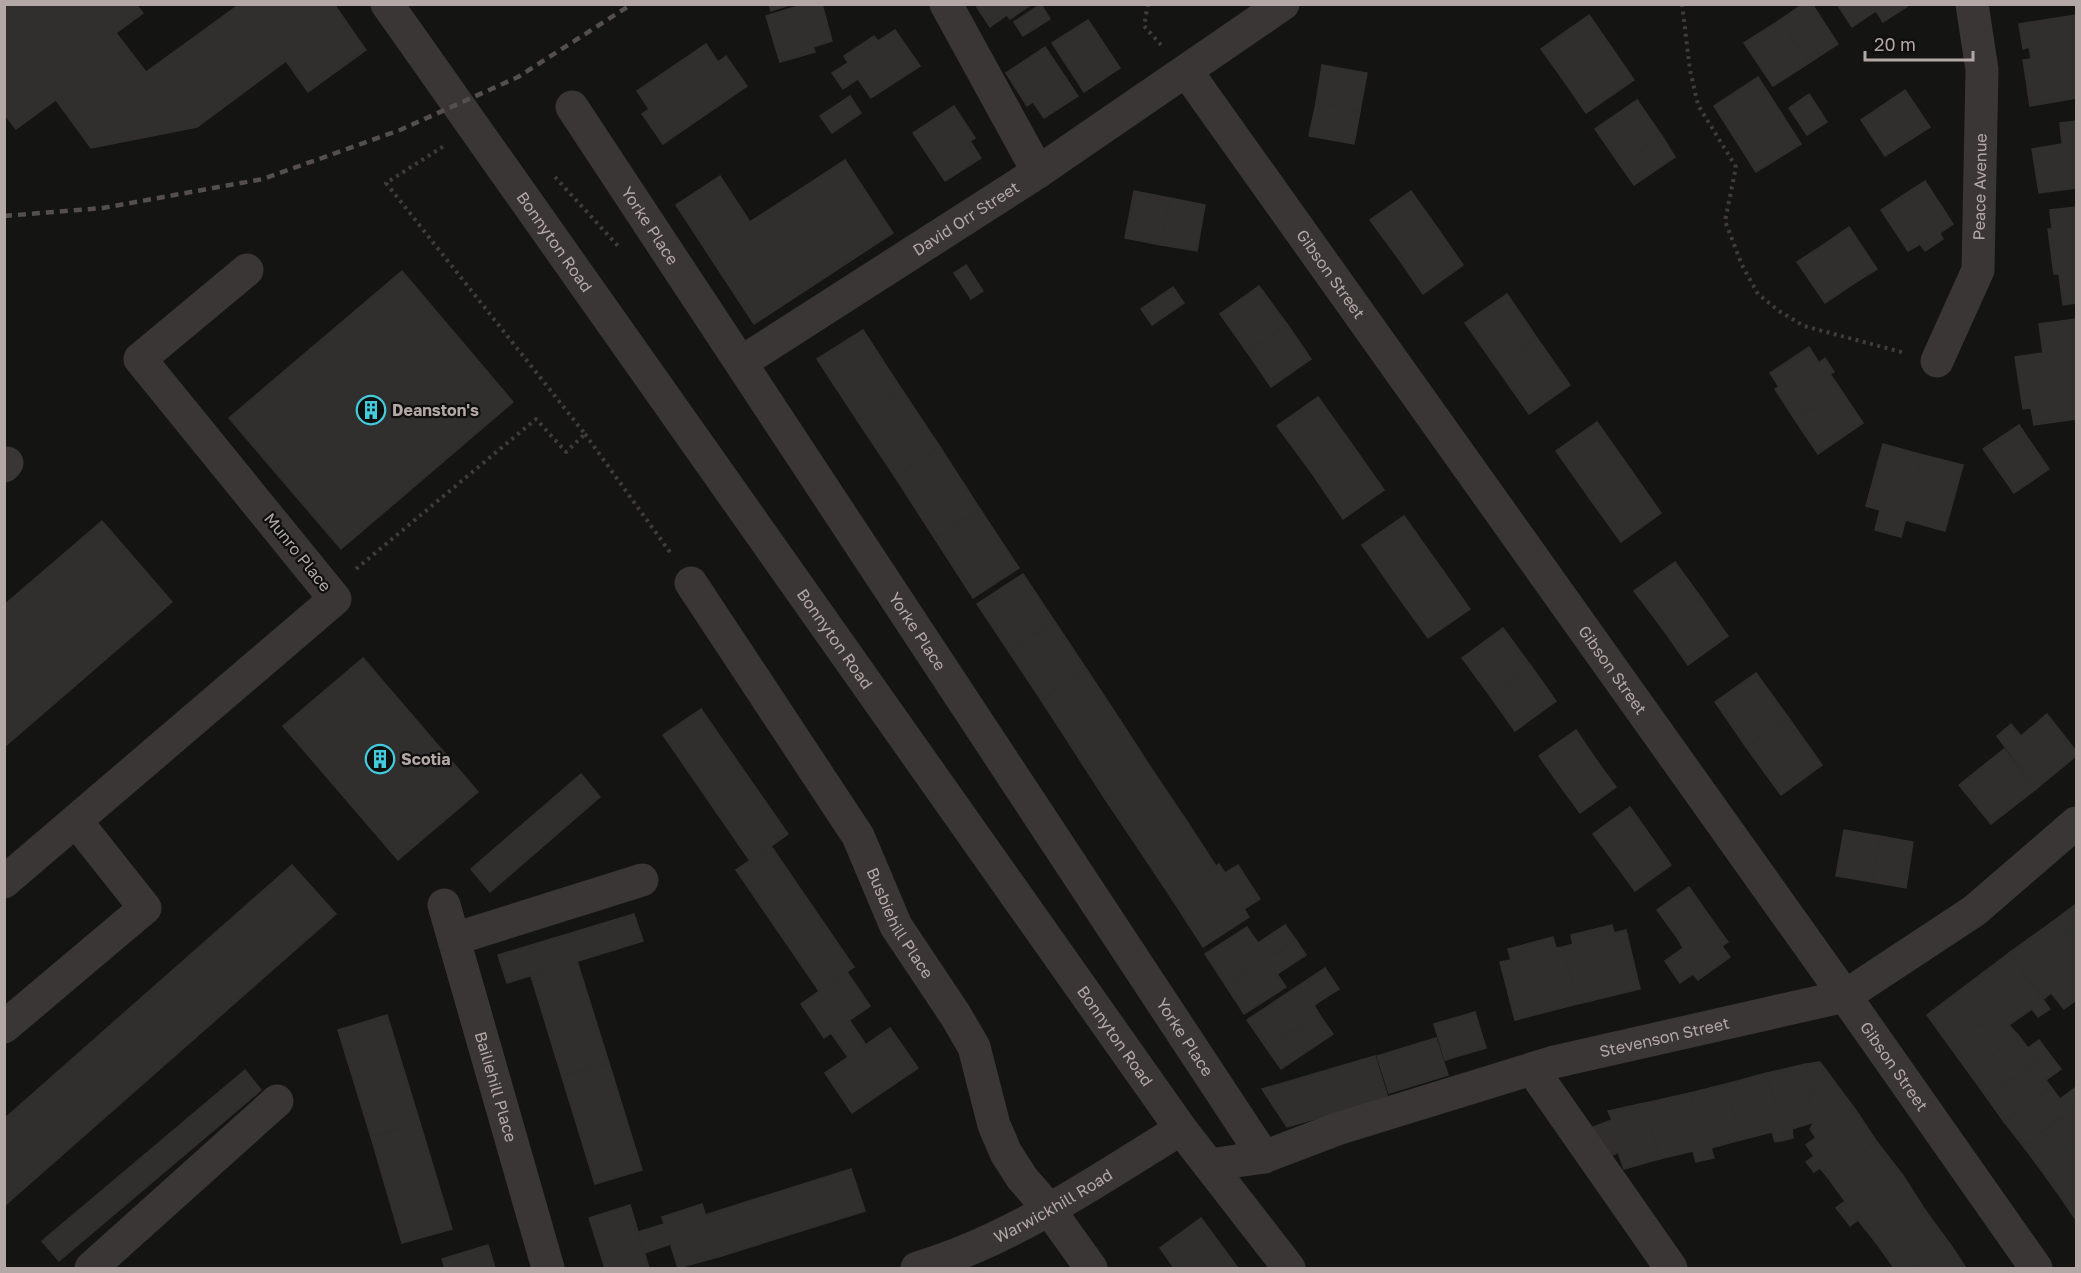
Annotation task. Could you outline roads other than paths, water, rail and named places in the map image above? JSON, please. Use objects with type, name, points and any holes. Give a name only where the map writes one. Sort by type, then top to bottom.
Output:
[{"type":"street","name":"Bonnyton Road","points":[[387,4],[1181,1129],[1289,1269]]},
{"type":"street","points":[[946,4],[1038,172]]},
{"type":"street","name":"David Orr Street","points":[[742,362],[1038,172],[1284,4]]},
{"type":"street","name":"Peace Avenue","points":[[1937,361],[1978,270],[1982,70],[1972,4]]},
{"type":"street","name":"Gibson Street","points":[[1187,72],[1845,996],[2036,1269]]},
{"type":"street","name":"Yorke Place","points":[[572,107],[1264,1157]]},
{"type":"street","name":"Munro Place","points":[[4,882],[335,599],[140,359],[247,270]]},
{"type":"street","name":"Busbiehill Place","points":[[691,583],[858,836],[896,926],[974,1047],[994,1125],[1006,1152],[1022,1178],[1048,1208],[1091,1269]]},
{"type":"street","points":[[4,1027],[145,908],[76,821]]},
{"type":"street","name":"Stevenson Street","points":[[1209,1165],[1264,1157],[1337,1129],[1532,1069],[1845,996],[1974,911],[2076,823]]},
{"type":"street","points":[[454,939],[642,880]]},
{"type":"street","name":"Bailiehill Place","points":[[444,905],[548,1269]]},
{"type":"street","points":[[1532,1069],[1671,1269]]},
{"type":"street","points":[[91,1269],[277,1101]]},
{"type":"street","name":"Warwickhill Road","points":[[917,1269],[971,1250],[1048,1208],[1181,1129]]},
{"type":"railway","points":[[4,216],[103,208],[263,179],[400,130],[518,77],[632,4]]},
{"type":"place","name":"Deanston's","points":[[371,410]]},
{"type":"place","name":"Scotia","points":[[380,759]]}]
